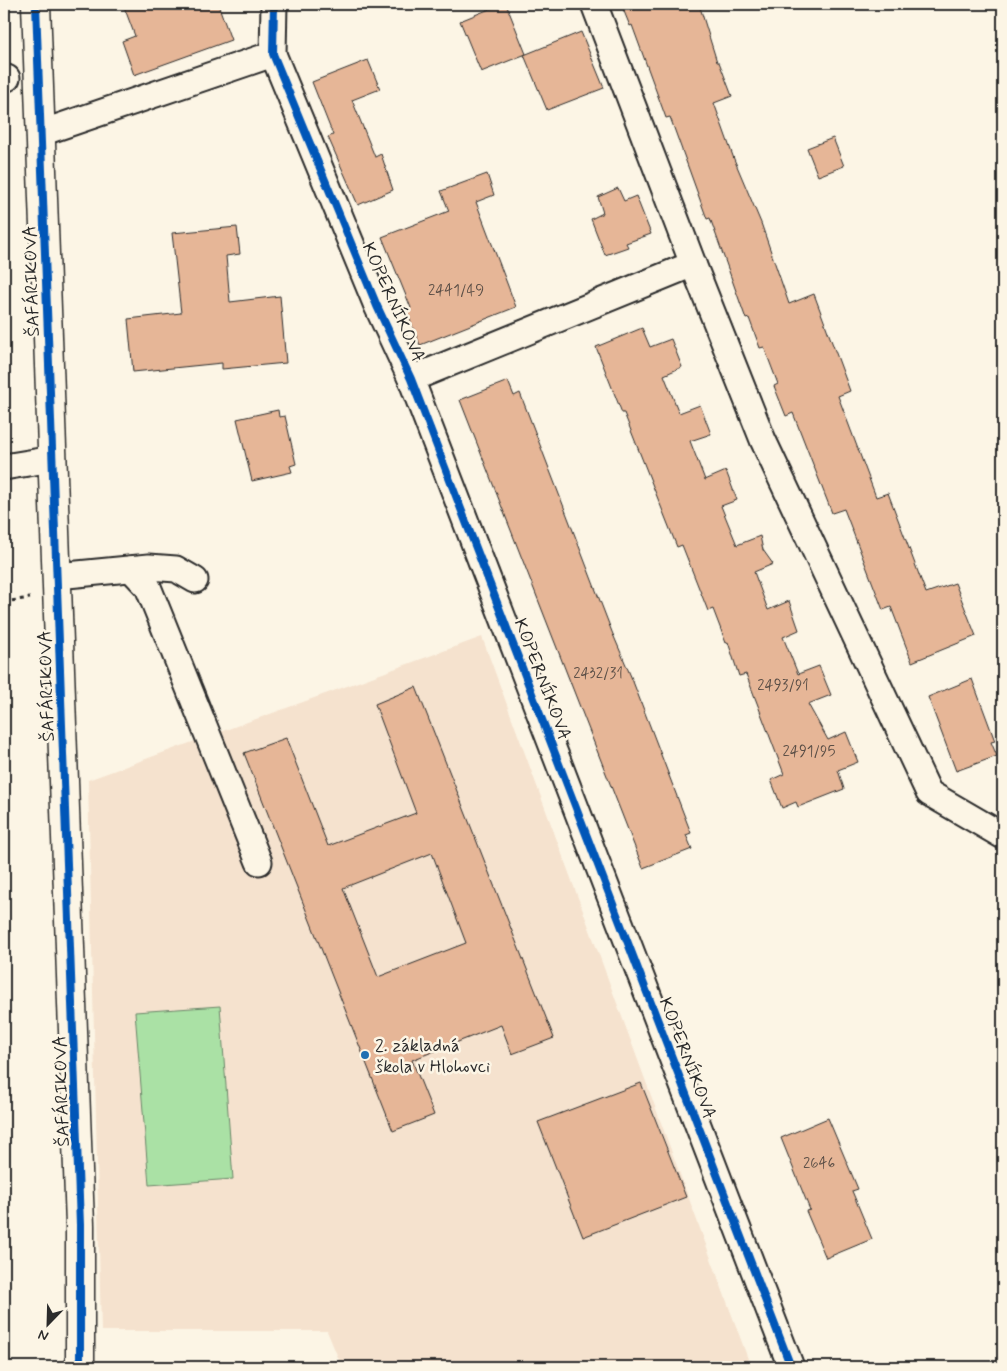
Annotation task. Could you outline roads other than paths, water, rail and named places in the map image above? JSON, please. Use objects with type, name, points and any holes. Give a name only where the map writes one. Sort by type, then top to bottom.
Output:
[{"type":"main road","name":"ŠAFÁRIKOVA","points":[[36,4],[54,459],[80,1225],[80,1367]]},
{"type":"street","name":"KOPERNÍKOVA","points":[[274,4],[273,54],[377,306],[411,378],[791,1367]]},
{"type":"street","points":[[594,4],[693,264],[763,440],[930,793],[1003,836]]},
{"type":"street","points":[[40,133],[273,54]]},
{"type":"street","name":"KOPERNÍKOVA","points":[[411,378],[693,264]]},
{"type":"street","points":[[4,467],[54,459]]},
{"type":"street","points":[[57,576],[149,567],[176,569],[195,580]]},
{"type":"street","points":[[130,569],[148,587],[152,596],[260,862]]},
{"type":"place","name":"2. základná škola v Hlohovci","points":[[365,1055]]}]
